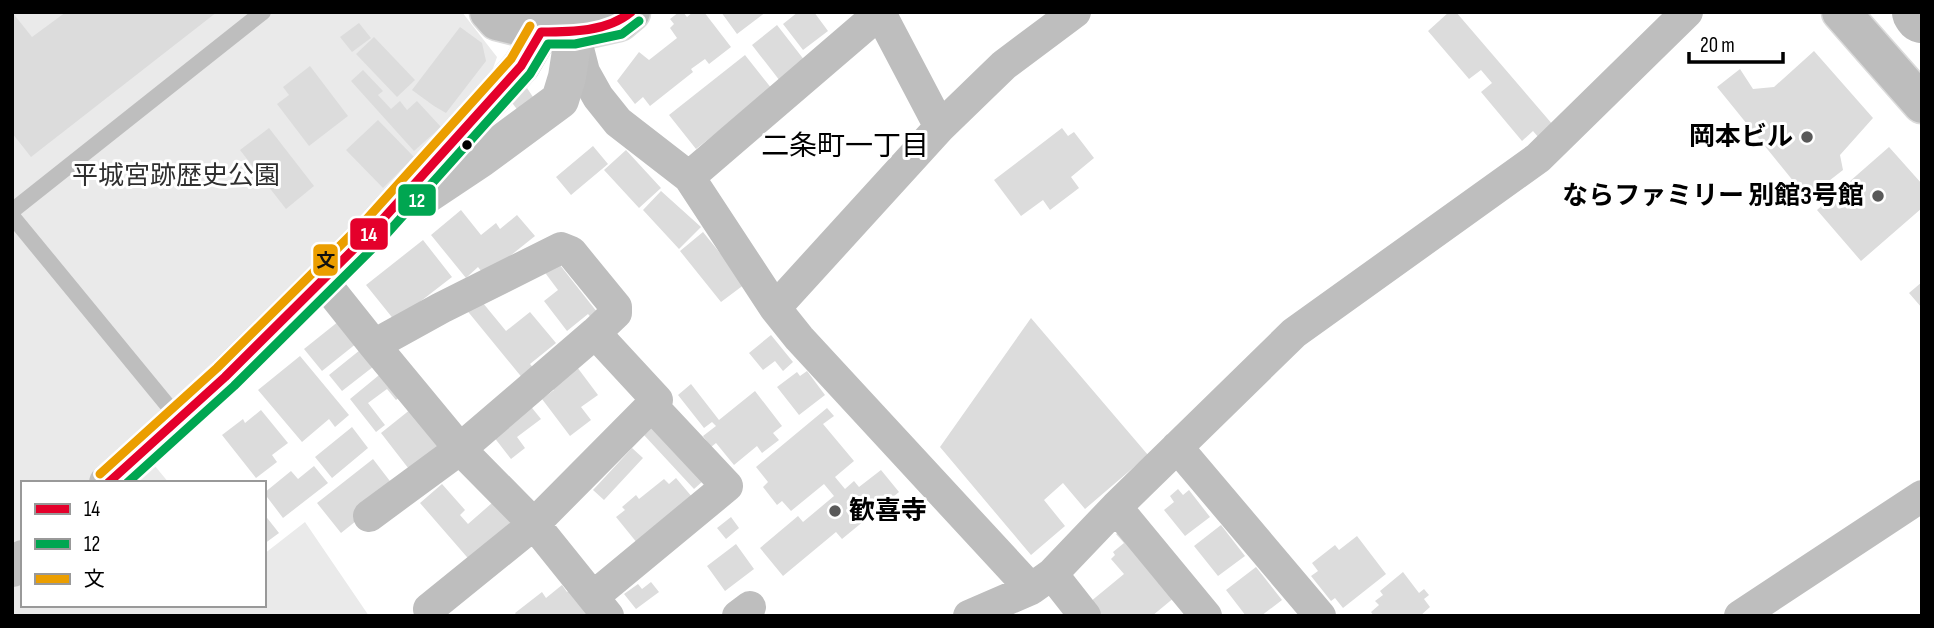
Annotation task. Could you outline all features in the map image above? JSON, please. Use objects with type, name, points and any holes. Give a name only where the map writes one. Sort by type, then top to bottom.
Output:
[{"type":"main road","points":[[489,12],[498,22],[557,32],[619,22],[631,12]]},
{"type":"main road","points":[[1841,12],[1922,104]]},
{"type":"main road","points":[[374,229],[480,159],[559,100],[567,77],[557,32]]},
{"type":"main road","points":[[110,481],[225,377],[323,281],[374,229],[521,66],[557,32]]},
{"type":"street","points":[[689,177],[880,12],[940,127]]},
{"type":"street","points":[[775,308],[940,127],[1004,65],[1074,12]]},
{"type":"street","points":[[969,616],[1041,582],[1294,333],[1538,158],[1687,12]]},
{"type":"street","points":[[557,32],[598,97],[618,122],[689,177],[775,308],[809,348],[1041,582],[1086,616]]},
{"type":"street","points":[[369,516],[460,449],[595,333],[616,313],[617,307],[571,251],[561,248],[441,307],[374,345]]},
{"type":"street","points":[[323,281],[460,449],[534,524],[601,606],[727,486],[652,405]]},
{"type":"street","points":[[429,609],[534,524],[657,400],[595,333]]},
{"type":"street","points":[[1177,447],[1320,616]]},
{"type":"street","points":[[1740,616],[1922,496]]},
{"type":"street","points":[[1116,507],[1206,616]]},
{"type":"lane","points":[[178,418],[12,214],[263,12]]},
{"type":"green space","name":"平城宮跡歴史公園","points":[[12,12],[462,12],[497,57],[490,77],[388,199],[168,407],[131,437],[167,481],[21,481],[21,607],[266,607],[266,552],[305,522],[369,616],[12,616]]},
{"type":"building","points":[[12,12],[32,37],[66,12],[217,12],[31,157],[12,133]]},
{"type":"building","points":[[683,12],[687,17],[693,12],[704,12],[731,47],[709,64],[705,59],[691,69],[693,72],[650,106],[643,97],[635,104],[617,81],[639,52],[649,60],[677,38],[670,28],[674,24],[670,19]]},
{"type":"building","points":[[721,12],[766,12],[737,34]]},
{"type":"building","points":[[798,12],[814,12],[828,31],[803,50],[783,24]]},
{"type":"building","points":[[1449,12],[1456,12],[1553,125],[1539,138],[1533,131],[1522,141],[1481,92],[1492,83],[1481,70],[1469,79],[1428,31]]},
{"type":"building","points":[[359,23],[371,38],[352,52],[340,37]]},
{"type":"building","points":[[777,25],[805,61],[780,81],[752,45]]},
{"type":"building","points":[[460,27],[482,43],[486,61],[446,113],[412,90]]},
{"type":"building","points":[[374,37],[415,80],[397,97],[356,54]]},
{"type":"building","name":"岡本ビル","points":[[1814,51],[1873,118],[1840,155],[1843,170],[1807,198],[1717,87],[1740,69],[1753,89],[1774,87]]},
{"type":"building","points":[[745,55],[772,89],[696,149],[669,115]]},
{"type":"building","points":[[310,66],[348,116],[309,146],[277,104],[289,95],[283,87]]},
{"type":"building","points":[[363,70],[383,91],[378,95],[391,109],[400,101],[407,110],[417,101],[441,127],[414,151],[351,81]]},
{"type":"building","points":[[527,88],[535,100],[519,112],[510,100]]},
{"type":"building","points":[[378,120],[414,157],[383,188],[346,150]]},
{"type":"building","points":[[269,128],[314,186],[286,209],[240,150]]},
{"type":"building","points":[[1062,128],[1068,136],[1074,132],[1094,158],[1071,177],[1079,188],[1050,210],[1043,200],[1021,216],[994,180]]},
{"type":"building","points":[[593,146],[608,164],[571,195],[556,177]]},
{"type":"building","name":"ならファミリー 別館3号館","points":[[1889,147],[1922,184],[1922,208],[1861,261],[1817,210]]},
{"type":"building","points":[[626,150],[661,188],[639,208],[604,170]]},
{"type":"building","points":[[661,191],[701,227],[679,249],[643,210]]},
{"type":"building","points":[[461,210],[481,235],[496,223],[500,229],[517,215],[535,236],[485,276],[478,267],[466,278],[431,235]]},
{"type":"building","points":[[703,232],[745,284],[721,302],[680,251]]},
{"type":"building","points":[[423,240],[452,277],[395,321],[366,285]]},
{"type":"building","points":[[556,260],[601,317],[595,322],[588,314],[567,331],[544,301],[558,290],[543,270]]},
{"type":"building","points":[[1922,282],[1922,308],[1909,293]]},
{"type":"building","points":[[478,297],[506,331],[530,312],[556,343],[530,364],[536,371],[524,380],[465,308]]},
{"type":"building","points":[[1031,318],[1148,455],[1085,509],[1063,483],[1044,500],[1065,526],[1031,555],[940,447]]},
{"type":"building","points":[[339,321],[357,343],[322,371],[304,349]]},
{"type":"building","points":[[771,335],[793,362],[783,371],[775,361],[763,370],[749,353]]},
{"type":"building","points":[[365,346],[378,363],[342,391],[329,375]]},
{"type":"building","points":[[300,356],[349,415],[335,427],[329,419],[302,442],[258,390]]},
{"type":"building","points":[[577,367],[598,395],[581,407],[591,420],[570,436],[542,399],[554,390],[549,384]]},
{"type":"building","points":[[384,371],[403,394],[396,400],[387,389],[368,403],[385,425],[376,432],[350,399]]},
{"type":"building","points":[[807,371],[825,395],[799,415],[777,387],[797,372],[800,376]]},
{"type":"building","points":[[691,384],[719,420],[755,391],[782,426],[773,433],[779,440],[762,453],[757,446],[734,465],[716,443],[711,447],[703,436],[716,426],[712,422],[704,428],[678,395]]},
{"type":"building","points":[[528,403],[541,419],[517,437],[525,448],[511,459],[490,432]]},
{"type":"building","points":[[416,405],[447,445],[412,473],[381,433]]},
{"type":"building","points":[[827,408],[834,416],[823,424],[854,461],[835,477],[845,489],[854,481],[859,487],[881,470],[899,492],[842,539],[836,532],[783,576],[760,548],[798,516],[803,522],[834,496],[824,484],[791,511],[782,501],[777,505],[763,487],[768,482],[756,467]]},
{"type":"building","points":[[261,410],[288,443],[272,455],[277,462],[256,478],[222,435],[243,419],[245,423]]},
{"type":"building","points":[[660,419],[703,481],[694,489],[643,434]]},
{"type":"building","points":[[352,427],[368,448],[332,478],[315,457]]},
{"type":"building","points":[[632,448],[643,458],[604,500],[593,490]]},
{"type":"building","points":[[373,459],[396,489],[341,533],[317,503]]},
{"type":"building","points":[[314,466],[328,483],[283,518],[266,496],[266,491],[291,471],[298,479]]},
{"type":"building","points":[[676,478],[698,504],[642,549],[616,517],[625,510],[622,507],[636,495],[639,499],[664,479],[669,484]]},
{"type":"building","points":[[442,484],[465,510],[460,515],[468,524],[500,496],[523,521],[473,564],[420,503]]},
{"type":"building","points":[[1178,489],[1183,495],[1189,490],[1210,517],[1185,536],[1164,510],[1174,502],[1170,496]]},
{"type":"building","points":[[266,517],[279,533],[266,543]]},
{"type":"building","points":[[731,517],[739,528],[726,539],[717,528]]},
{"type":"building","points":[[1221,525],[1245,556],[1218,576],[1194,546]]},
{"type":"building","points":[[1126,526],[1181,592],[1152,616],[1102,616],[1090,602],[1124,574],[1111,559],[1115,555],[1113,552],[1124,543],[1116,534]]},
{"type":"building","points":[[1357,536],[1386,574],[1343,608],[1335,598],[1331,601],[1311,576],[1318,571],[1312,563],[1335,545],[1339,550]]},
{"type":"building","points":[[736,544],[754,569],[725,591],[707,566]]},
{"type":"building","points":[[1256,567],[1282,600],[1261,616],[1246,616],[1226,590]]},
{"type":"building","points":[[1403,572],[1419,593],[1424,589],[1429,595],[1424,599],[1430,607],[1420,616],[1374,616],[1371,612],[1379,605],[1375,601],[1383,595],[1380,591]]},
{"type":"building","points":[[651,582],[659,592],[636,609],[624,594],[638,584],[642,589]]},
{"type":"building","points":[[562,585],[567,592],[574,586],[593,609],[584,616],[517,616],[515,613],[542,592],[546,598]]},
{"type":"transit line","name":"14","points":[[110,481],[225,377],[374,229],[521,66],[541,32],[600,27],[631,12]]},
{"type":"transit line","name":"12","points":[[129,481],[234,386],[383,238],[530,74],[548,44],[575,44],[622,34],[639,21]]},
{"type":"transit line","name":"文","points":[[100,474],[217,368],[365,221],[511,59],[530,26]]},
{"type":"place","name":"岡本ビル","points":[[1807,137]]},
{"type":"place","name":"ならファミリー 別館3号館","points":[[1878,196]]},
{"type":"place","name":"歓喜寺","points":[[835,511]]},
{"type":"district","name":"二条町一丁目","points":[[845,146]]}]
